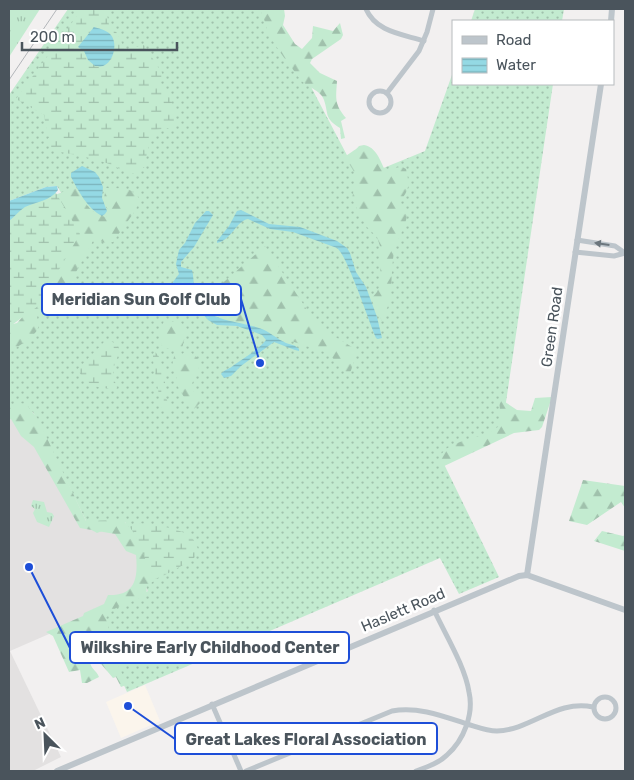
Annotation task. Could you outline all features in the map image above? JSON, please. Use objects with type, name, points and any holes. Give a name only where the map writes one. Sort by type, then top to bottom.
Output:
[{"type":"street","points":[[366,9],[373,21],[381,27],[424,40]]},
{"type":"street","points":[[387,93],[416,58],[424,40],[433,9]]},
{"type":"street","name":"Green Road","points":[[527,575],[601,85]]},
{"type":"street","points":[[379,91],[387,93],[391,101],[389,109],[381,112],[373,110],[369,103],[372,95],[379,91]]},
{"type":"street","points":[[577,240],[615,246],[625,253]]},
{"type":"street","points":[[575,252],[614,256],[625,253]]},
{"type":"street","points":[[527,575],[625,610]]},
{"type":"street","name":"Haslett Road","points":[[57,771],[505,580],[527,575]]},
{"type":"street","points":[[416,771],[448,755],[467,724],[470,697],[467,682],[434,610]]},
{"type":"street","points":[[606,697],[614,701],[616,710],[612,717],[603,720],[596,715],[593,707],[598,699],[606,697]]},
{"type":"street","points":[[212,704],[241,771]]},
{"type":"street","points":[[246,771],[392,710],[416,709],[484,730],[496,731],[508,730],[564,708],[582,705],[593,707]]},
{"type":"shaded area","points":[[33,412],[90,529],[125,522],[151,578],[148,591],[10,651],[61,757],[33,771],[9,771],[9,414]]},
{"type":"shaded area","points":[[145,685],[160,721],[121,738],[106,702]]},
{"type":"green space","points":[[9,9],[40,9],[9,57]]},
{"type":"green space","points":[[68,9],[270,9],[359,178],[425,151],[452,75],[452,85],[553,85],[502,429],[442,460],[499,577],[459,594],[440,558],[127,692],[93,616],[148,591],[143,581],[151,578],[125,522],[97,533],[90,529],[33,412],[9,414],[9,336],[85,233],[57,186],[46,187],[9,201],[9,95]]},
{"type":"green space","points":[[82,9],[106,9],[109,25],[117,33],[125,50],[144,45],[162,73],[162,80],[155,82],[167,91],[176,112],[175,127],[156,130],[147,151],[145,167],[130,175],[102,161],[50,150],[44,115],[16,99]]},
{"type":"green space","points":[[259,9],[284,9],[283,25],[295,44],[302,49],[312,38],[313,26],[333,31],[340,23],[343,35],[341,39],[312,59],[310,63],[320,73],[337,81],[337,101],[339,109],[346,118],[341,121],[345,138],[341,139],[340,128],[329,119],[322,97],[300,79],[276,46]]},
{"type":"green space","points":[[475,9],[564,9],[562,20],[471,20]]},
{"type":"green space","points":[[364,145],[375,151],[385,170],[388,172],[402,167],[406,169],[408,179],[408,187],[400,205],[407,214],[394,252],[390,296],[382,321],[371,299],[380,285],[381,249],[377,237],[366,226],[352,199],[356,178],[345,157],[359,146]]},
{"type":"green space","points":[[75,187],[91,210],[106,217],[109,214],[104,198],[106,188],[130,190],[140,200],[135,211],[113,242],[106,243],[94,239],[75,274],[75,283],[70,302],[56,307],[54,317],[37,315],[38,326],[34,335],[9,352],[9,325],[17,323],[27,312],[55,195]]},
{"type":"green space","points":[[56,193],[80,234],[37,307],[9,327],[9,203]]},
{"type":"green space","points":[[265,246],[313,319],[322,329],[352,347],[356,356],[349,376],[328,353],[193,309]]},
{"type":"green space","points":[[166,318],[173,322],[179,321],[187,329],[181,352],[182,354],[187,351],[194,355],[200,364],[191,390],[200,395],[202,401],[192,411],[177,385],[177,379],[172,366],[175,352],[172,348],[164,349],[161,342],[161,329]]},
{"type":"green space","points":[[109,340],[118,347],[118,355],[113,373],[117,388],[111,389],[99,387],[84,379],[78,369],[104,342]]},
{"type":"green space","points":[[155,352],[165,372],[165,395],[170,408],[168,410],[164,410],[161,407],[153,360]]},
{"type":"green space","points":[[552,397],[542,427],[539,430],[514,433],[440,468],[440,458],[445,450],[463,441],[485,434],[495,429],[501,423],[499,398],[517,410],[531,411],[535,398]]},
{"type":"green space","points":[[26,404],[38,419],[86,521],[123,520],[134,533],[155,580],[147,586],[144,596],[115,608],[106,618],[109,630],[105,637],[109,643],[116,646],[115,659],[126,682],[126,685],[121,687],[116,677],[113,678],[102,665],[94,661],[90,662],[99,677],[87,683],[82,683],[80,670],[69,672],[53,636],[46,632],[83,616],[84,613],[104,604],[108,595],[130,589],[135,578],[136,555],[126,551],[115,534],[80,528],[34,447],[21,436],[11,419],[9,420],[9,405]]},
{"type":"green space","points":[[583,480],[625,486],[625,508],[621,502],[587,525],[569,521]]},
{"type":"green space","points":[[33,500],[44,502],[47,512],[52,513],[54,516],[49,527],[37,522],[33,513],[35,509],[31,506]]},
{"type":"green space","points":[[140,523],[182,532],[193,539],[198,549],[197,554],[186,564],[154,579],[134,533],[128,525]]},
{"type":"green space","points":[[602,531],[625,535],[625,551],[594,541]]},
{"type":"water","points":[[94,27],[109,33],[114,41],[112,56],[107,64],[102,66],[95,66],[88,60],[84,51],[78,47]]},
{"type":"water","points":[[82,166],[95,172],[103,187],[102,198],[107,211],[102,216],[80,194],[71,177],[71,173]]},
{"type":"water","points":[[57,186],[58,190],[51,197],[25,207],[9,221],[9,201],[46,187]]},
{"type":"water","points":[[241,210],[269,224],[300,227],[337,241],[347,248],[356,272],[366,287],[377,317],[382,338],[376,338],[352,275],[337,248],[293,232],[270,229],[248,219],[240,223],[226,238],[217,243],[237,211]]},
{"type":"water","points":[[206,211],[213,215],[194,247],[181,262],[181,267],[192,270],[194,292],[199,304],[219,318],[263,329],[296,347],[299,351],[274,342],[241,366],[231,376],[224,378],[221,374],[255,351],[266,340],[262,335],[237,326],[217,325],[208,320],[194,304],[187,289],[173,287],[173,282],[179,274],[176,264],[179,250],[185,243],[195,223]]},
{"type":"railway","points":[[9,80],[57,9]]},
{"type":"place","name":"Meridian Sun Golf Club","points":[[260,363]]},
{"type":"place","name":"Wilkshire Early Childhood Center","points":[[29,567]]},
{"type":"place","name":"Great Lakes Floral Association","points":[[128,706]]}]
